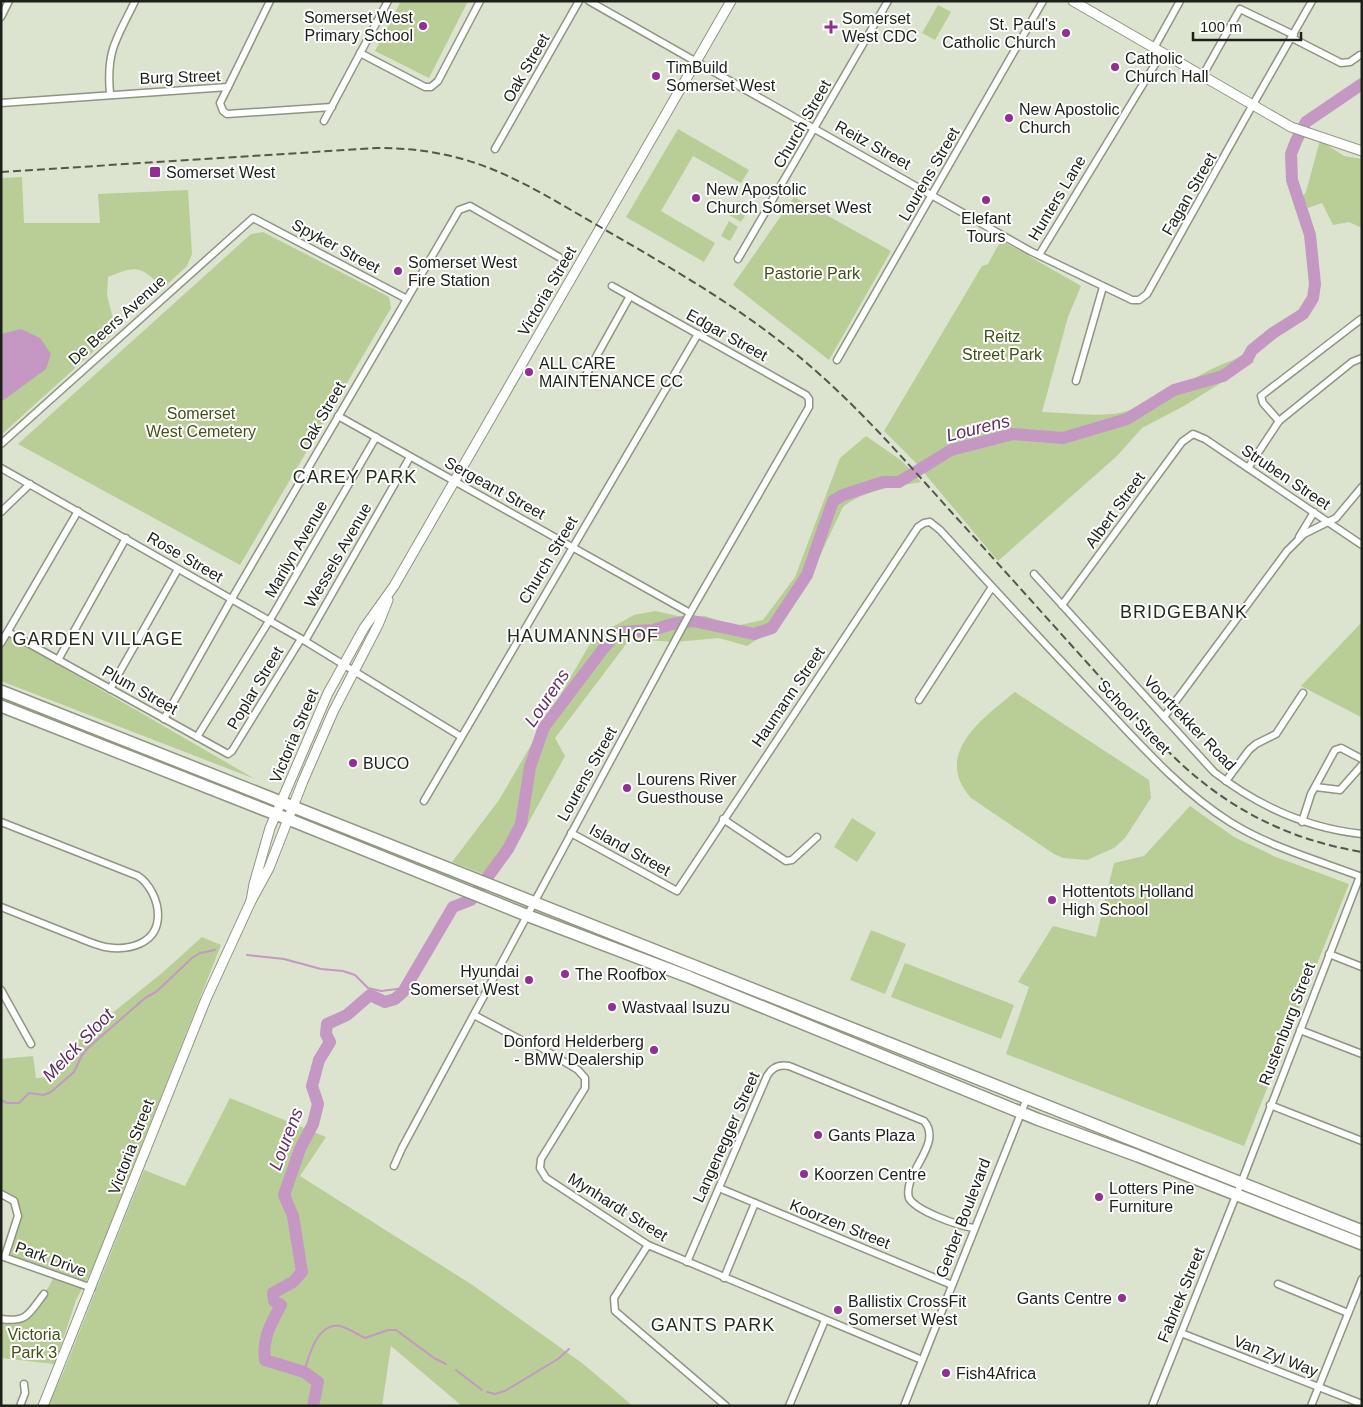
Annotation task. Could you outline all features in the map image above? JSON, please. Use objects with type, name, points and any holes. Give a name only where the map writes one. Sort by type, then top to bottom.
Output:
[{"type":"highway","points":[[1,691],[489,883],[1362,1231]]},
{"type":"highway","points":[[1,706],[276,814],[479,897],[689,977],[1021,1112],[1362,1244]]},
{"type":"main road","name":"Victoria Street","points":[[251,901],[254,884],[276,814],[343,664],[370,619],[389,595],[731,1]]},
{"type":"main road","points":[[1073,1],[1204,76],[1211,82],[1294,126],[1325,140],[1362,151]]},
{"type":"main road","name":"Victoria Street","points":[[43,1406],[194,1030],[251,901],[269,868],[333,712],[378,626],[389,595]]},
{"type":"street","points":[[1,16],[9,1]]},
{"type":"street","points":[[110,94],[108,67],[111,51],[135,1]]},
{"type":"street","points":[[228,87],[270,1]]},
{"type":"street","points":[[324,121],[388,1]]},
{"type":"street","points":[[360,53],[425,87],[431,87],[438,81],[480,1]]},
{"type":"street","name":"Oak Street","points":[[495,149],[580,1]]},
{"type":"street","name":"Reitz Street","points":[[589,1],[1039,255],[1132,300],[1139,300],[1147,294]]},
{"type":"street","name":"Church Street","points":[[738,259],[816,129],[888,1]]},
{"type":"street","name":"Lourens Street","points":[[837,360],[1043,1]]},
{"type":"street","name":"Hunters Lane","points":[[1039,255],[1158,50],[1180,1]]},
{"type":"street","name":"Fagan Street","points":[[1147,294],[1312,1]]},
{"type":"street","points":[[1204,76],[1242,10],[1293,36],[1341,64],[1350,62],[1360,55]]},
{"type":"street","name":"Burg Street","points":[[1,103],[228,87],[220,103],[222,111],[227,114],[332,107]]},
{"type":"street","name":"Oak Street","points":[[164,719],[231,600],[459,210],[470,206],[560,257]]},
{"type":"street","name":"Spyker Street","points":[[253,218],[407,299]]},
{"type":"street","name":"De Beers Avenue","points":[[1,444],[253,218]]},
{"type":"street","name":"Edgar Street","points":[[612,286],[806,395],[809,400]]},
{"type":"street","points":[[1076,381],[1103,287]]},
{"type":"street","points":[[586,375],[630,296]]},
{"type":"street","points":[[1280,421],[1263,404],[1262,396],[1361,319]]},
{"type":"street","name":"Church Street","points":[[424,801],[460,736],[698,334]]},
{"type":"street","points":[[1248,468],[1280,421],[1352,362],[1362,358]]},
{"type":"street","name":"Lourens Street","points":[[394,1166],[533,901],[688,616],[809,407],[809,400]]},
{"type":"street","name":"Sergeant Street","points":[[338,416],[572,547],[688,616]]},
{"type":"street","name":"Struben Street","points":[[1193,434],[1199,435],[1362,545]]},
{"type":"street","name":"Albert Street","points":[[1062,605],[1182,442],[1193,434]]},
{"type":"street","name":"Marilyn Avenue","points":[[197,737],[269,622],[376,437]]},
{"type":"street","name":"Wessels Avenue","points":[[303,640],[410,457]]},
{"type":"street","name":"Rose Street","points":[[1,468],[303,640],[460,736]]},
{"type":"street","points":[[1,512],[30,484]]},
{"type":"street","points":[[1299,538],[1336,518],[1362,487]]},
{"type":"street","points":[[1,643],[78,511]]},
{"type":"street","points":[[1164,717],[1299,538],[1314,512]]},
{"type":"street","name":"School Street","points":[[927,522],[935,524],[992,588],[1124,728],[1194,795],[1228,821],[1264,840],[1361,877]]},
{"type":"street","name":"Haumann Street","points":[[676,891],[913,535],[921,524],[927,522]]},
{"type":"street","points":[[58,660],[126,538]]},
{"type":"street","points":[[110,689],[178,569]]},
{"type":"street","name":"Voortrekker Road","points":[[1034,574],[1214,772],[1245,795],[1302,822],[1324,829],[1361,834]]},
{"type":"street","points":[[919,700],[992,588]]},
{"type":"street","name":"Plum Street","points":[[8,632],[223,752],[228,754],[232,751]]},
{"type":"street","name":"Poplar Street","points":[[232,751],[303,640]]},
{"type":"street","points":[[1226,781],[1249,750],[1256,744],[1276,734],[1303,693]]},
{"type":"street","points":[[1302,822],[1315,787],[1337,749],[1342,748],[1362,759]]},
{"type":"street","points":[[1315,787],[1340,790],[1362,765]]},
{"type":"street","points":[[724,819],[786,861],[792,860],[817,837]]},
{"type":"street","points":[[1,822],[138,876],[150,890],[157,908],[158,918],[154,934],[143,943],[106,947],[1,907]]},
{"type":"street","name":"Island Street","points":[[571,833],[676,891]]},
{"type":"street","name":"Rustenburg Street","points":[[1235,1195],[1361,877]]},
{"type":"street","points":[[1329,954],[1362,967]]},
{"type":"street","points":[[1,990],[30,1044]]},
{"type":"street","name":"Mynhardt Street","points":[[474,1015],[521,1040],[535,1044],[580,1072],[586,1081],[585,1088],[541,1159],[541,1172],[546,1178],[648,1245],[922,1360]]},
{"type":"street","points":[[1300,1030],[1362,1054]]},
{"type":"street","name":"Langenegger Street","points":[[687,1262],[766,1076],[774,1068],[785,1065],[924,1121],[930,1135],[909,1188],[909,1198],[916,1206],[964,1227],[974,1228]]},
{"type":"street","name":"Gerber Boulevard","points":[[904,1406],[1027,1098]]},
{"type":"street","points":[[1270,1105],[1362,1141]]},
{"type":"street","name":"Koorzen Street","points":[[718,1188],[952,1285]]},
{"type":"street","points":[[1,1194],[14,1201],[18,1212],[3,1256]]},
{"type":"street","name":"Fabriek Street","points":[[1152,1406],[1235,1195]]},
{"type":"street","points":[[724,1278],[755,1204]]},
{"type":"street","points":[[648,1245],[614,1298],[614,1311],[726,1406]]},
{"type":"street","name":"Park Drive","points":[[3,1256],[92,1288]]},
{"type":"street","points":[[1311,1406],[1360,1282]]},
{"type":"street","points":[[1278,1284],[1348,1313]]},
{"type":"street","points":[[1,1319],[17,1321],[24,1319],[44,1294]]},
{"type":"street","points":[[789,1406],[825,1320]]},
{"type":"street","name":"Van Zyl Way","points":[[1180,1333],[1362,1404]]},
{"type":"street","points":[[20,1406],[25,1393],[24,1384]]},
{"type":"green space","name":"Somerset West Primary School","points":[[401,1],[468,1],[429,78],[375,51]]},
{"type":"green space","points":[[938,5],[951,12],[935,40],[922,33]]},
{"type":"green space","points":[[678,129],[749,170],[741,183],[693,156],[661,211],[715,243],[704,262],[626,217]]},
{"type":"green space","points":[[1320,140],[1344,156],[1362,159],[1362,228],[1349,222],[1333,225],[1322,203],[1308,208],[1302,197],[1306,192]]},
{"type":"green space","points":[[22,177],[24,223],[100,223],[98,194],[188,190],[192,254],[187,266],[163,288],[149,275],[133,269],[108,277],[107,295],[116,331],[1,435],[1,178]]},
{"type":"green space","name":"Pastorie Park","points":[[794,197],[891,251],[829,360],[733,285]]},
{"type":"green space","points":[[738,201],[750,208],[741,222],[729,215]]},
{"type":"green space","points":[[729,221],[738,227],[730,241],[721,236]]},
{"type":"green space","name":"Somerset West Cemetery","points":[[263,232],[389,297],[391,308],[240,565],[18,444],[251,234]]},
{"type":"green space","name":"Reitz Street Park","points":[[1001,240],[1081,286],[1068,317],[1042,412],[1095,415],[1124,412],[1151,402],[1214,368],[1240,357],[1248,351],[1254,362],[1184,406],[1142,428],[1117,456],[998,561],[915,462],[884,431],[982,266],[988,264]]},
{"type":"green space","points":[[866,436],[902,461],[921,482],[870,492],[843,507],[807,583],[777,626],[747,646],[719,638],[675,642],[630,639],[555,738],[565,756],[509,858],[506,858],[493,878],[452,862],[499,800],[594,637],[634,615],[655,611],[678,616],[705,616],[735,626],[763,620],[795,577],[840,458]]},
{"type":"green space","points":[[1362,622],[1362,717],[1361,717],[1301,686]]},
{"type":"green space","points":[[10,637],[255,779],[1,681],[1,646]]},
{"type":"green space","points":[[1015,692],[1149,780],[1151,798],[1125,838],[1114,848],[1087,860],[1063,858],[1054,854],[971,798],[960,782],[957,767],[959,752],[966,738],[989,713]]},
{"type":"green space","points":[[1190,806],[1234,837],[1276,857],[1349,884],[1244,1146],[1006,1054],[1029,987],[1018,982],[1053,926],[1096,937],[1114,863],[1144,856]]},
{"type":"green space","points":[[852,818],[876,833],[857,862],[834,847]]},
{"type":"green space","points":[[871,930],[906,944],[885,994],[850,980]]},
{"type":"green space","name":"Victoria Park 3","points":[[202,937],[221,945],[92,1270],[76,1300],[56,1361],[54,1364],[1,1358],[1,1320],[17,1321],[44,1295],[56,1274],[6,1256],[18,1208],[1,1193],[1,1059],[33,1056],[36,1078],[50,1077],[70,1047],[162,973]]},
{"type":"green space","points":[[905,963],[1014,1005],[1001,1039],[891,997]]},
{"type":"green space","points":[[230,1098],[326,1137],[300,1176],[474,1286],[582,1363],[633,1406],[462,1406],[391,1346],[382,1406],[48,1406],[144,1170],[185,1186]]},
{"type":"shaded area","points":[[21,329],[40,338],[51,354],[46,369],[1,402],[1,334]]},
{"type":"waterway","name":"Lourens","points":[[313,1406],[318,1382],[304,1372],[265,1360],[264,1352],[268,1331],[281,1305],[274,1301],[273,1293],[293,1282],[302,1272],[293,1216],[284,1195],[300,1149],[313,1124],[318,1104],[312,1086],[319,1060],[330,1042],[326,1034],[327,1024],[347,1015],[370,995],[385,1002],[395,999],[403,992],[453,907],[471,900],[508,849],[521,824],[530,767],[544,727],[603,649],[616,634],[622,632],[653,630],[672,624],[693,621],[754,634],[772,628],[807,575],[833,501],[843,495],[883,482],[899,482],[951,450],[1013,434],[1063,438],[1127,419],[1174,390],[1223,376],[1247,359],[1252,350],[1273,333],[1303,314],[1313,298],[1315,284],[1310,235],[1292,180],[1291,154],[1296,141],[1306,122],[1362,84]]},
{"type":"waterway","name":"Melck Sloot","points":[[1,1100],[7,1103],[19,1103],[29,1093],[44,1095],[51,1092],[74,1072],[82,1055],[89,1047],[145,998],[156,992],[192,958],[200,953],[215,950]]},
{"type":"waterway","name":"Melck Sloot","points":[[247,955],[284,959],[321,969],[343,971],[355,975],[368,988],[381,991],[405,988]]},
{"type":"waterway","points":[[304,1372],[315,1341],[325,1329],[332,1326],[343,1327],[365,1338],[388,1330],[396,1330],[434,1358],[446,1364]]},
{"type":"waterway","points":[[487,1392],[495,1394],[505,1391],[558,1359],[569,1349]]},
{"type":"waterway","points":[[456,1370],[482,1390]]},
{"type":"railway","points":[[1,172],[377,148],[442,154],[470,161],[521,182],[694,282],[761,327],[806,362],[872,425],[1162,745],[1205,784],[1229,801],[1279,828],[1305,838],[1362,852]]},
{"type":"place","name":"Somerset West Primary School","points":[[423,26]]},
{"type":"place","name":"Somerset West CDC","points":[[831,27]]},
{"type":"place","name":"St. Paul's Catholic Church","points":[[1066,33]]},
{"type":"place","name":"Catholic Church Hall","points":[[1115,67]]},
{"type":"place","name":"TimBuild Somerset West","points":[[656,76]]},
{"type":"place","name":"New Apostolic Church","points":[[1009,118]]},
{"type":"place","name":"Somerset West","points":[[155,172]]},
{"type":"place","name":"New Apostolic Church Somerset West","points":[[696,198]]},
{"type":"place","name":"Elefant Tours","points":[[986,200]]},
{"type":"place","name":"Somerset West Fire Station","points":[[398,271]]},
{"type":"place","name":"ALL CARE MAINTENANCE CC","points":[[529,372]]},
{"type":"place","name":"BUCO","points":[[353,763]]},
{"type":"place","name":"Lourens River Guesthouse","points":[[627,788]]},
{"type":"place","name":"Hottentots Holland High School","points":[[1052,900]]},
{"type":"place","name":"The Roofbox","points":[[565,974]]},
{"type":"place","name":"Hyundai Somerset West","points":[[529,980]]},
{"type":"place","name":"Wastvaal Isuzu","points":[[612,1007]]},
{"type":"place","name":"Donford Helderberg - BMW Dealership","points":[[654,1050]]},
{"type":"place","name":"Gants Plaza","points":[[818,1135]]},
{"type":"place","name":"Koorzen Centre","points":[[804,1174]]},
{"type":"place","name":"Lotters Pine Furniture","points":[[1099,1197]]},
{"type":"place","name":"Gants Centre","points":[[1122,1298]]},
{"type":"place","name":"Ballistix CrossFit Somerset West","points":[[838,1310]]},
{"type":"place","name":"Fish4Africa","points":[[946,1373]]},
{"type":"district","name":"CAREY PARK","points":[[355,477]]},
{"type":"district","name":"BRIDGEBANK","points":[[1184,612]]},
{"type":"district","name":"HAUMANNSHOF","points":[[583,636]]},
{"type":"district","name":"GARDEN VILLAGE","points":[[98,639]]},
{"type":"district","name":"GANTS PARK","points":[[713,1325]]}]
